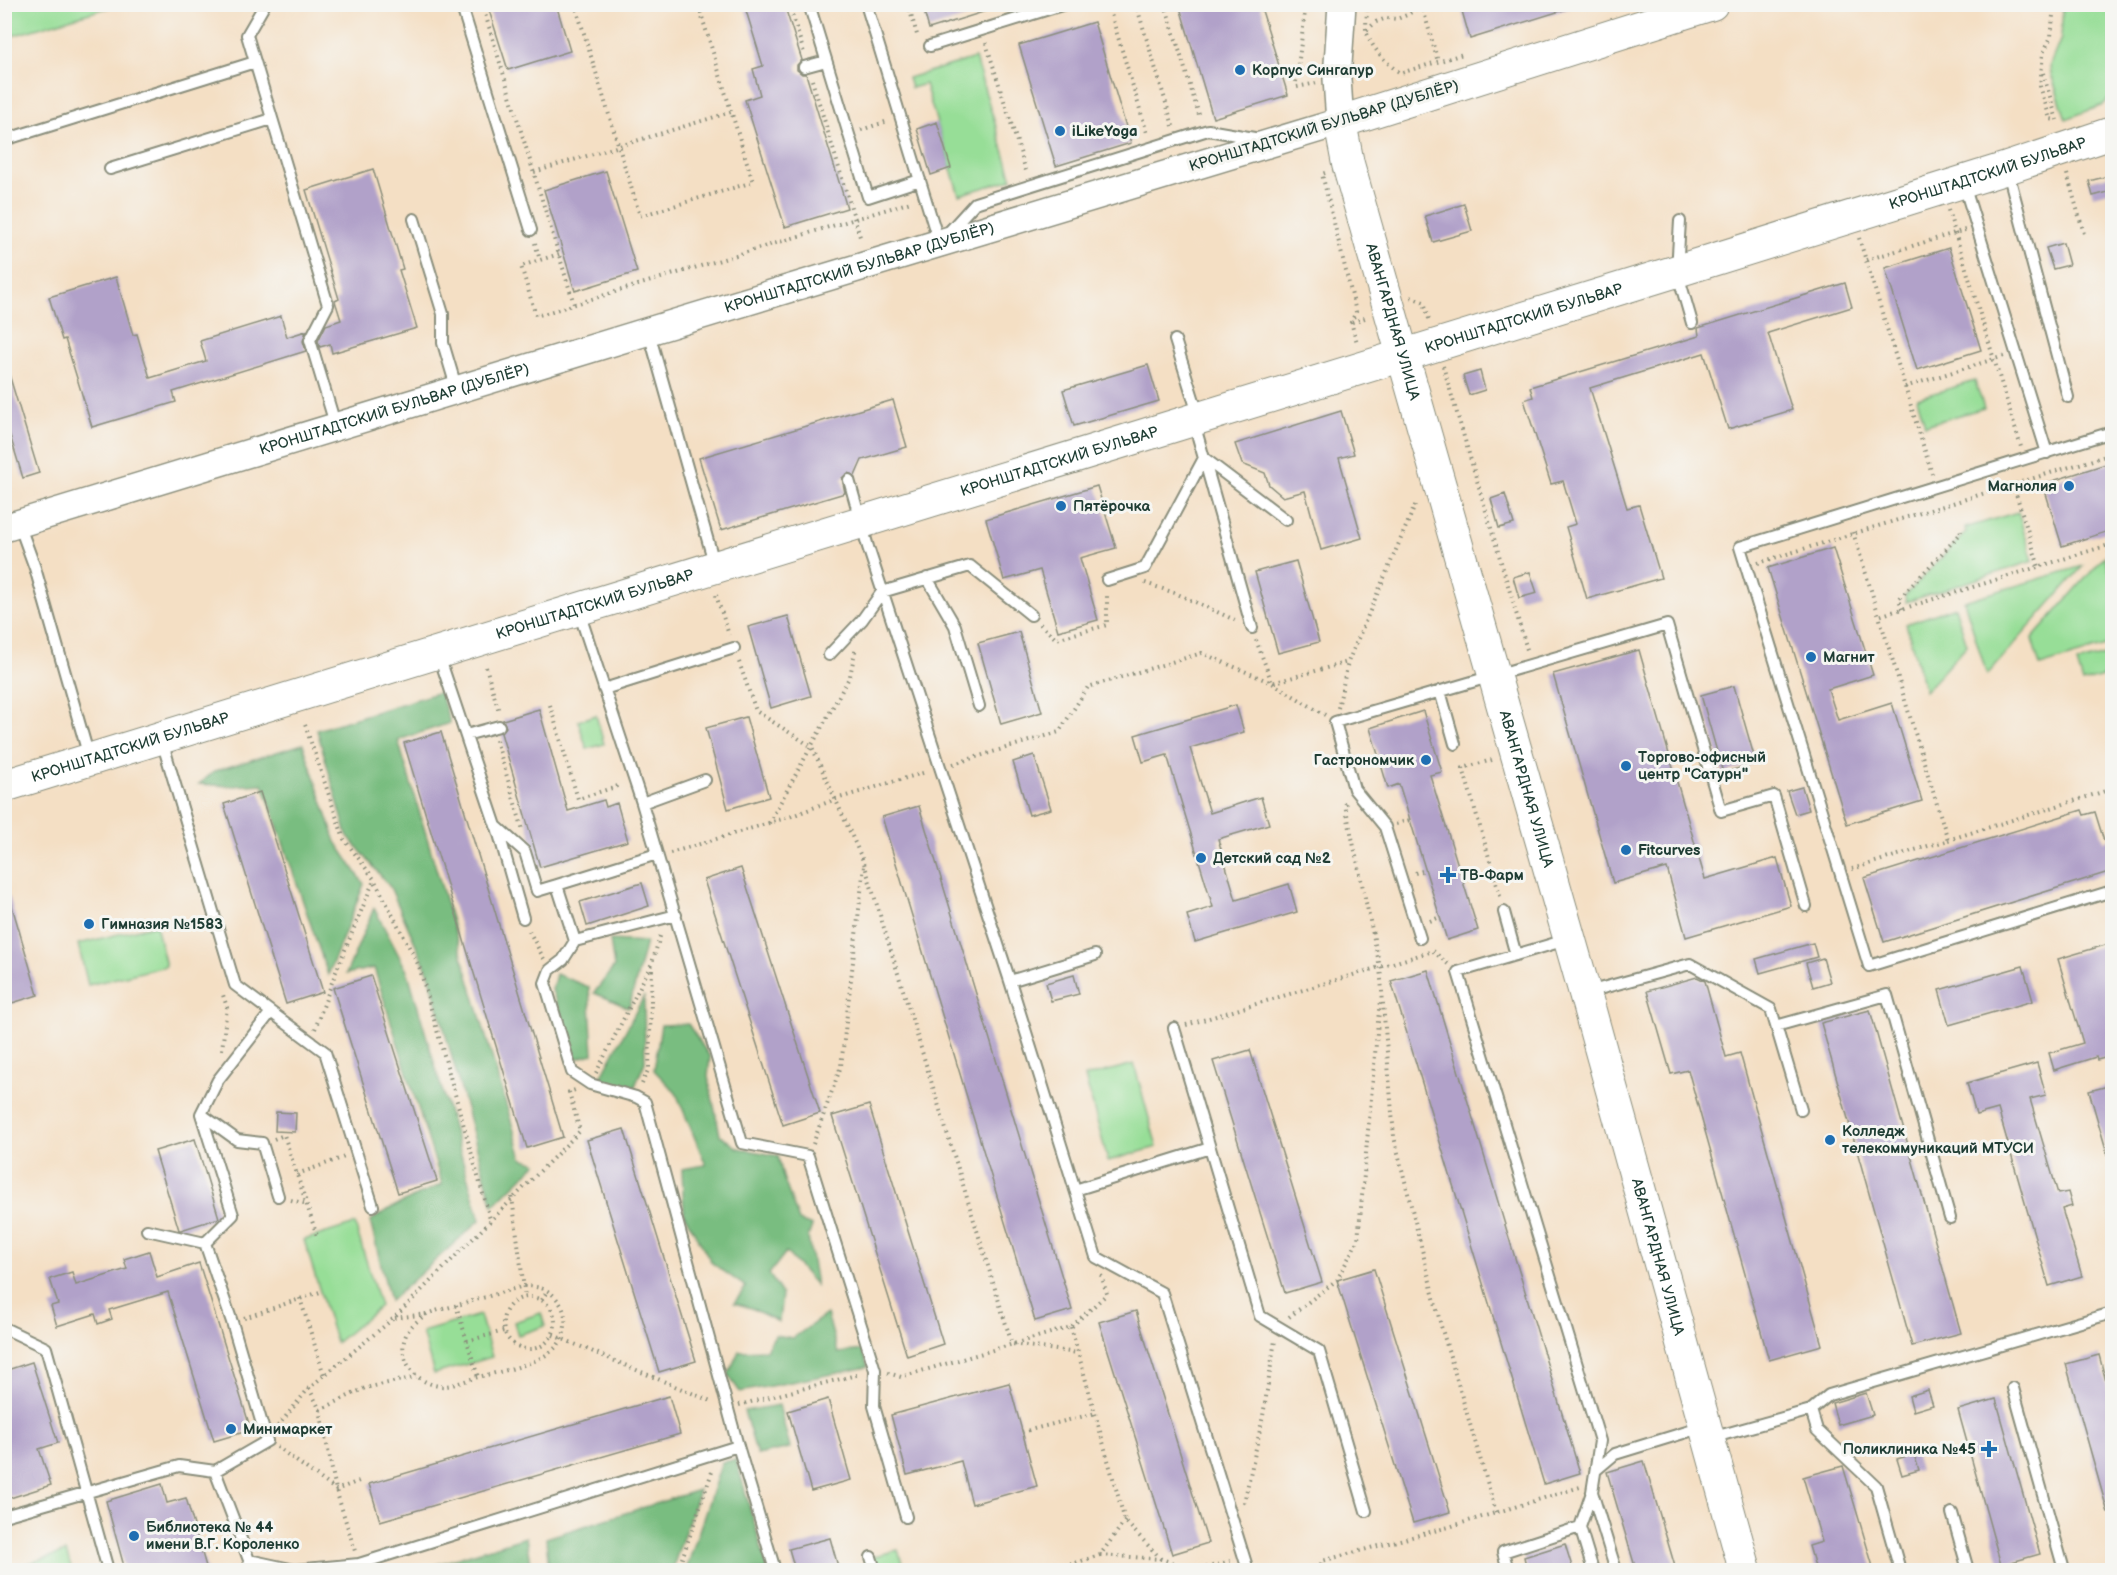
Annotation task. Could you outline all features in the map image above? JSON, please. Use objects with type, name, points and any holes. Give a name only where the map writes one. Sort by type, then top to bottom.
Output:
[{"type":"main road","name":"КРОНШТАДТСКИЙ БУЛЬВАР (ДУБЛЁР)","points":[[1340,122],[1712,4]]},
{"type":"main road","name":"АВАНГАРДНАЯ УЛИЦА","points":[[1340,122],[1348,164],[1570,939],[1745,1570]]},
{"type":"main road","name":"КРОНШТАДТСКИЙ БУЛЬВАР","points":[[4,786],[578,609],[716,581],[861,521],[1677,271],[2007,168],[2112,132]]},
{"type":"street","name":"АВАНГАРДНАЯ УЛИЦА","points":[[1340,122],[1337,79],[1342,4]]},
{"type":"street","name":"КРОНШТАДТСКИЙ БУЛЬВАР (ДУБЛЁР)","points":[[12,526],[1340,122]]},
{"type":"lane","points":[[265,4],[247,35],[328,305],[310,340],[336,427]]},
{"type":"lane","points":[[461,4],[531,230]]},
{"type":"lane","points":[[809,4],[868,196],[920,180]]},
{"type":"lane","points":[[866,4],[939,243]]},
{"type":"lane","points":[[930,46],[1065,4]]},
{"type":"lane","points":[[806,67],[826,61]]},
{"type":"lane","points":[[4,140],[255,63]]},
{"type":"lane","points":[[110,169],[272,119]]},
{"type":"lane","points":[[2007,168],[2068,398]]},
{"type":"lane","points":[[1963,182],[2047,453]]},
{"type":"lane","points":[[414,219],[443,315],[443,343],[457,390]]},
{"type":"lane","points":[[1680,221],[1677,271],[1692,322]]},
{"type":"lane","points":[[649,331],[716,581]]},
{"type":"lane","points":[[1175,340],[1204,458],[1252,628]]},
{"type":"lane","points":[[2112,432],[1740,547],[1869,966],[2112,891]]},
{"type":"lane","points":[[1204,458],[1286,520]]},
{"type":"lane","points":[[1107,580],[1146,568],[1204,458]]},
{"type":"lane","points":[[849,480],[882,592],[1010,981],[1096,1257],[1162,1293],[1248,1570]]},
{"type":"lane","points":[[12,526],[35,568],[90,760]]},
{"type":"lane","points":[[828,655],[862,620],[882,592],[970,566],[1031,615]]},
{"type":"lane","points":[[927,578],[955,626],[979,706]]},
{"type":"lane","points":[[578,609],[642,803],[658,856],[670,916],[742,1143],[808,1156],[875,1370],[874,1406],[906,1517]]},
{"type":"lane","points":[[1420,938],[1385,827],[1354,789],[1335,722],[1667,625],[1721,811],[1774,796],[1806,906]]},
{"type":"lane","points":[[604,689],[734,648]]},
{"type":"lane","points":[[438,652],[496,826],[523,918]]},
{"type":"lane","points":[[1440,691],[1455,744]]},
{"type":"lane","points":[[466,735],[500,722]]},
{"type":"lane","points":[[161,738],[235,985],[325,1052],[373,1206]]},
{"type":"lane","points":[[642,803],[705,780]]},
{"type":"lane","points":[[496,826],[525,852],[537,891],[658,856]]},
{"type":"lane","points":[[557,885],[575,941]]},
{"type":"lane","points":[[1504,912],[1516,955]]},
{"type":"lane","points":[[670,916],[575,941],[563,960],[550,970],[545,983],[572,1072],[590,1084],[636,1097],[645,1102],[738,1446],[776,1570]]},
{"type":"lane","points":[[1570,939],[1458,972],[1600,1441],[1592,1492],[1580,1527],[1593,1570]]},
{"type":"lane","points":[[1010,981],[1095,955]]},
{"type":"lane","points":[[1585,993],[1690,964],[1771,1009],[1801,1110]]},
{"type":"lane","points":[[1776,1026],[1887,995],[1950,1218]]},
{"type":"lane","points":[[205,1243],[233,1215],[201,1114],[218,1080],[271,1012]]},
{"type":"lane","points":[[1174,1028],[1260,1316],[1319,1351],[1366,1511]]},
{"type":"lane","points":[[201,1114],[237,1140],[262,1143],[278,1196]]},
{"type":"lane","points":[[1074,1190],[1210,1148]]},
{"type":"lane","points":[[147,1230],[205,1243]]},
{"type":"lane","points":[[4,1516],[179,1466],[214,1471],[267,1440],[232,1322],[205,1243]]},
{"type":"lane","points":[[1596,1470],[1615,1454],[1811,1410],[1829,1395],[2112,1313]]},
{"type":"lane","points":[[4,1328],[46,1348],[108,1570]]},
{"type":"lane","points":[[2013,1388],[2064,1570]]},
{"type":"lane","points":[[1811,1410],[1817,1430],[1875,1486],[1900,1570]]},
{"type":"lane","points":[[214,1471],[250,1565],[295,1570],[359,1564],[738,1446]]},
{"type":"lane","points":[[1592,1492],[1616,1570]]},
{"type":"lane","points":[[1952,1513],[1968,1570]]},
{"type":"lane","points":[[1508,1570],[1503,1552],[1580,1527]]},
{"type":"lane","points":[[871,1557],[875,1570]]},
{"type":"path","points":[[482,4],[574,304]]},
{"type":"path","points":[[575,4],[640,216],[753,182],[698,4]]},
{"type":"path","points":[[789,4],[806,67],[861,240]]},
{"type":"path","points":[[908,4],[920,42],[922,45],[930,46]]},
{"type":"path","points":[[1108,4],[1149,140]]},
{"type":"path","points":[[1136,4],[1175,132]]},
{"type":"path","points":[[1165,4],[1202,124]]},
{"type":"path","points":[[1306,4],[1296,84],[1317,83]]},
{"type":"path","points":[[1368,4],[1366,30],[1380,55],[1392,68],[1401,73]]},
{"type":"path","points":[[1366,30],[1376,22],[1407,15],[1422,4],[1438,62]]},
{"type":"path","points":[[2043,72],[2057,120],[2050,119],[2040,86],[2043,53],[2051,37],[2054,4]]},
{"type":"path","points":[[982,30],[1028,177]]},
{"type":"path","points":[[1386,69],[1392,68]]},
{"type":"path","points":[[515,178],[731,112]]},
{"type":"path","points":[[830,139],[900,118]]},
{"type":"path","points":[[1328,171],[1322,174],[1356,312],[1351,322],[1363,368]]},
{"type":"path","points":[[2067,174],[2085,237]]},
{"type":"path","points":[[559,254],[520,266],[536,316],[925,198]]},
{"type":"path","points":[[1948,210],[2031,479]]},
{"type":"path","points":[[1866,260],[1977,226]]},
{"type":"path","points":[[1859,237],[1942,506]]},
{"type":"path","points":[[1409,297],[1424,302],[1528,654],[1528,665]]},
{"type":"path","points":[[1905,387],[2016,352]]},
{"type":"path","points":[[1746,567],[2112,454]]},
{"type":"path","points":[[2013,484],[2038,567]]},
{"type":"path","points":[[658,856],[1059,732],[1088,687],[1202,653],[1272,682],[1335,722],[1348,662],[1417,501]]},
{"type":"path","points":[[1847,514],[1948,840]]},
{"type":"path","points":[[1902,609],[1899,599],[1961,532],[1960,527]]},
{"type":"path","points":[[1879,616],[2112,544]]},
{"type":"path","points":[[2107,546],[2112,564]]},
{"type":"path","points":[[1121,576],[1175,593],[1252,628],[1272,682]]},
{"type":"path","points":[[1031,615],[1056,639],[1107,625],[1107,580]]},
{"type":"path","points":[[716,581],[734,648],[756,711],[812,747],[864,863],[1012,1344]]},
{"type":"path","points":[[769,823],[850,676],[862,620]]},
{"type":"path","points":[[1272,682],[1348,662]]},
{"type":"path","points":[[486,667],[500,722]]},
{"type":"path","points":[[550,705],[578,799],[621,785],[624,796]]},
{"type":"path","points":[[305,725],[344,839],[374,879],[419,966],[490,1219]]},
{"type":"path","points":[[496,738],[526,840]]},
{"type":"path","points":[[1492,760],[1463,768],[1504,912]]},
{"type":"path","points":[[1354,789],[1345,805],[1380,967],[1394,1137],[1441,1326],[1496,1512]]},
{"type":"path","points":[[1840,873],[2112,789]]},
{"type":"path","points":[[808,1156],[841,1066],[864,863]]},
{"type":"path","points":[[310,1041],[374,879]]},
{"type":"path","points":[[281,1423],[309,1388],[394,1318],[580,1131],[569,1092],[590,1084],[652,963],[670,916]]},
{"type":"path","points":[[523,918],[550,970]]},
{"type":"path","points":[[1174,1028],[1433,951],[1458,972]]},
{"type":"path","points":[[636,1097],[650,1068],[652,963]]},
{"type":"path","points":[[218,1080],[227,1007],[220,984]]},
{"type":"path","points":[[1244,1507],[1244,1497],[1263,1416],[1277,1326],[1337,1280],[1358,1240],[1382,989]]},
{"type":"path","points":[[262,1143],[284,1135],[317,1236]]},
{"type":"path","points":[[297,1174],[357,1153]]},
{"type":"path","points":[[512,1197],[525,1297]]},
{"type":"path","points":[[553,1335],[728,1408],[875,1370],[901,1377],[1071,1327],[1107,1294],[1096,1257]]},
{"type":"path","points":[[394,1318],[427,1314],[524,1286],[537,1286],[548,1290],[557,1298],[564,1311],[566,1324],[563,1338],[557,1348],[548,1355],[538,1360],[442,1386],[416,1377],[407,1364],[403,1349],[405,1336],[413,1325],[427,1314]]},
{"type":"path","points":[[542,1300],[548,1290]]},
{"type":"path","points":[[256,1314],[321,1292]]},
{"type":"path","points":[[525,1297],[542,1300],[550,1306],[554,1315],[556,1325],[553,1335],[542,1346],[531,1349],[520,1347],[510,1341],[504,1331],[503,1320],[507,1309],[515,1301],[525,1297]]},
{"type":"path","points":[[300,1298],[324,1376]]},
{"type":"path","points":[[456,1305],[478,1377]]},
{"type":"path","points":[[554,1315],[564,1311]]},
{"type":"path","points":[[1071,1327],[1125,1521],[1161,1559]]},
{"type":"path","points":[[467,1341],[504,1331]]},
{"type":"path","points":[[1012,1344],[1078,1353]]},
{"type":"path","points":[[542,1346],[548,1355]]},
{"type":"path","points":[[320,1410],[365,1388],[416,1377]]},
{"type":"path","points":[[309,1388],[320,1410],[336,1490],[359,1564]]},
{"type":"path","points":[[1022,1432],[1096,1413]]},
{"type":"path","points":[[278,1448],[336,1490]]},
{"type":"path","points":[[678,1570],[719,1452]]},
{"type":"path","points":[[1318,1570],[1322,1561],[1580,1487],[1596,1470]]},
{"type":"path","points":[[336,1490],[359,1481]]},
{"type":"path","points":[[1100,1555],[1125,1521]]},
{"type":"path","points":[[1053,1570],[1100,1555],[1161,1559],[1197,1570],[1244,1557]]},
{"type":"green space","points":[[5,4],[117,4],[117,5],[5,38]]},
{"type":"green space","points":[[2063,5],[2112,5],[2112,95],[2103,105],[2066,119],[2050,65],[2061,38]]},
{"type":"green space","points":[[975,58],[1012,179],[959,195],[925,84],[911,88],[908,78]]},
{"type":"green space","points":[[1975,381],[1984,408],[1925,425],[1917,398]]},
{"type":"green space","points":[[2018,512],[2033,561],[1906,602],[1905,596],[1966,532],[1965,528]]},
{"type":"green space","points":[[2105,556],[2112,580],[2112,644],[2040,666],[2032,639]]},
{"type":"green space","points":[[2083,566],[1987,675],[1964,601]]},
{"type":"green space","points":[[1955,607],[1967,645],[1925,691],[1906,624]]},
{"type":"green space","points":[[2112,653],[2112,674],[2083,683],[2077,663]]},
{"type":"green space","points":[[440,692],[450,723],[398,740],[522,1158],[537,1163],[493,1206],[429,974],[390,887],[347,835],[317,730]]},
{"type":"green space","points":[[596,715],[604,744],[587,749],[578,721]]},
{"type":"green space","points":[[303,744],[336,842],[364,884],[328,975],[263,784],[231,786],[199,784],[215,771]]},
{"type":"green space","points":[[374,908],[408,973],[480,1220],[390,1301],[370,1221],[391,1208],[442,1184],[374,968],[346,974]]},
{"type":"green space","points":[[156,925],[166,966],[88,985],[78,944]]},
{"type":"green space","points":[[610,940],[646,942],[629,1008],[594,993],[614,967]]},
{"type":"green space","points":[[556,974],[589,987],[593,1054],[575,1059],[552,990]]},
{"type":"green space","points":[[644,996],[645,1062],[633,1091],[600,1079]]},
{"type":"green space","points":[[688,1024],[710,1057],[708,1077],[720,1135],[738,1148],[778,1156],[799,1221],[812,1226],[808,1237],[816,1285],[786,1252],[769,1274],[782,1294],[779,1322],[751,1308],[734,1303],[746,1287],[712,1263],[684,1214],[682,1169],[706,1165],[676,1093],[654,1070],[661,1025]]},
{"type":"green space","points":[[1134,1064],[1157,1147],[1108,1161],[1085,1077]]},
{"type":"green space","points":[[355,1224],[380,1306],[336,1343],[304,1240]]},
{"type":"green space","points":[[541,1313],[545,1326],[518,1335],[514,1322]]},
{"type":"green space","points":[[827,1314],[838,1353],[862,1350],[868,1367],[740,1392],[728,1375],[739,1351],[766,1350],[775,1335],[793,1338]]},
{"type":"green space","points":[[480,1315],[492,1357],[434,1374],[422,1332]]},
{"type":"green space","points":[[779,1405],[790,1448],[757,1455],[744,1411]]},
{"type":"green space","points":[[736,1460],[768,1570],[686,1570],[722,1462]]},
{"type":"green space","points":[[699,1490],[672,1570],[549,1570],[546,1538]]},
{"type":"green space","points":[[526,1537],[531,1570],[419,1570]]},
{"type":"green space","points":[[898,1550],[904,1570],[875,1570],[871,1557]]},
{"type":"green space","points":[[66,1552],[72,1570],[25,1570],[23,1565]]},
{"type":"building","points":[[487,4],[556,4],[570,51],[508,70]]},
{"type":"building","points":[[744,4],[784,4],[802,60],[797,65],[797,70],[806,74],[847,208],[785,227],[745,100],[760,95],[753,69],[763,66]]},
{"type":"building","points":[[922,4],[996,4],[996,8],[929,29]]},
{"type":"building","name":"Корпус Сингапур","points":[[1179,4],[1260,4],[1288,95],[1213,118]]},
{"type":"building","points":[[1460,4],[1569,4],[1570,8],[1470,39]]},
{"type":"building","points":[[1094,22],[1131,143],[1056,166],[1019,45]]},
{"type":"building","points":[[937,122],[951,168],[931,175],[917,129]]},
{"type":"building","points":[[373,169],[403,269],[399,270],[417,328],[332,353],[330,344],[320,347],[318,341],[326,325],[341,320],[335,301],[339,299],[306,190]]},
{"type":"building","points":[[606,171],[637,272],[575,291],[544,190]]},
{"type":"building","points":[[2112,175],[2112,191],[2093,196],[2089,181]]},
{"type":"building","points":[[1464,204],[1472,231],[1433,242],[1425,216]]},
{"type":"building","points":[[2063,243],[2069,265],[2053,269],[2046,248]]},
{"type":"building","points":[[1949,248],[1981,350],[1917,370],[1885,268]]},
{"type":"building","points":[[116,277],[133,335],[137,334],[150,378],[206,361],[200,341],[281,316],[287,337],[306,331],[303,341],[306,351],[173,392],[176,402],[92,427],[65,339],[62,340],[49,297]]},
{"type":"building","points":[[1845,283],[1852,307],[1768,333],[1792,410],[1728,429],[1704,353],[1590,388],[1627,508],[1639,505],[1661,578],[1587,599],[1566,527],[1576,524],[1563,481],[1551,484],[1524,400],[1533,397],[1530,387],[1699,336],[1698,328]]},
{"type":"building","points":[[1148,365],[1159,401],[1074,426],[1063,390]]},
{"type":"building","points":[[8,371],[39,473],[23,478],[4,416],[4,372]]},
{"type":"building","points":[[1480,371],[1485,390],[1469,395],[1463,376]]},
{"type":"building","points":[[893,400],[907,447],[862,460],[855,476],[848,473],[842,478],[845,493],[721,530],[699,458]]},
{"type":"building","points":[[1341,411],[1354,454],[1339,458],[1362,538],[1321,550],[1305,491],[1283,497],[1269,485],[1265,473],[1242,464],[1235,444]]},
{"type":"building","points":[[2112,462],[2112,530],[2062,546],[2043,484]]},
{"type":"building","points":[[1097,486],[1116,548],[1080,558],[1098,620],[1058,631],[1040,570],[1004,580],[986,519]]},
{"type":"building","points":[[1505,494],[1514,524],[1499,528],[1491,499]]},
{"type":"building","points":[[1833,548],[1873,675],[1828,689],[1838,720],[1892,703],[1922,801],[1847,824],[1768,568]]},
{"type":"building","points":[[1296,561],[1319,642],[1278,653],[1255,572]]},
{"type":"building","points":[[1530,572],[1537,593],[1519,598],[1513,577]]},
{"type":"building","points":[[788,616],[811,696],[771,708],[748,627]]},
{"type":"building","points":[[1019,632],[1042,712],[1001,724],[978,643]]},
{"type":"building","name":"Торгово-офисный центр \"Сатурн\"","points":[[1639,650],[1705,879],[1777,858],[1791,906],[1686,937],[1667,868],[1613,883],[1553,674]]},
{"type":"building","points":[[1734,686],[1756,763],[1723,773],[1701,695]]},
{"type":"building","points":[[1236,705],[1244,732],[1190,748],[1210,813],[1261,797],[1269,824],[1218,839],[1236,900],[1289,884],[1297,912],[1195,942],[1187,915],[1213,907],[1167,755],[1143,762],[1135,735]]},
{"type":"building","points":[[539,709],[568,811],[604,800],[606,807],[617,803],[628,841],[540,867],[501,733],[506,727],[503,720]]},
{"type":"building","points":[[1423,711],[1442,772],[1430,775],[1478,930],[1447,940],[1399,784],[1388,788],[1370,728]]},
{"type":"building","points":[[746,717],[769,797],[728,809],[706,728]]},
{"type":"building","points":[[441,732],[563,1137],[527,1148],[404,743]]},
{"type":"building","points":[[1034,755],[1051,809],[1029,815],[1013,762]]},
{"type":"building","points":[[1802,787],[1809,810],[1795,814],[1787,791]]},
{"type":"building","points":[[260,792],[323,992],[286,1004],[224,804]]},
{"type":"building","points":[[919,806],[1072,1310],[1035,1321],[882,817]]},
{"type":"building","points":[[2082,810],[2084,815],[2095,812],[2104,841],[2112,838],[2112,871],[1884,942],[1864,878]]},
{"type":"building","points":[[741,868],[820,1113],[783,1125],[704,880]]},
{"type":"building","points":[[642,883],[649,906],[587,926],[580,902]]},
{"type":"building","points":[[9,896],[38,995],[9,1004],[4,990],[4,897]]},
{"type":"building","points":[[1813,943],[1817,957],[1760,973],[1756,959]]},
{"type":"building","points":[[2112,943],[2112,1056],[2097,1060],[2096,1057],[2054,1070],[2049,1053],[2083,1043],[2058,959]]},
{"type":"building","points":[[1823,958],[1830,982],[1813,987],[1806,963]]},
{"type":"building","points":[[2023,966],[2033,1001],[1949,1025],[1939,990]]},
{"type":"building","points":[[1428,970],[1580,1473],[1544,1484],[1391,981]]},
{"type":"building","points":[[1074,975],[1079,994],[1051,1001],[1046,983]]},
{"type":"building","points":[[371,976],[437,1181],[398,1193],[333,988]]},
{"type":"building","points":[[1697,977],[1705,981],[1726,1057],[1740,1053],[1822,1345],[1769,1360],[1688,1070],[1671,1074],[1647,991]]},
{"type":"building","points":[[1870,1010],[1961,1333],[1912,1346],[1821,1023]]},
{"type":"building","points":[[1250,1050],[1322,1282],[1285,1293],[1213,1061]]},
{"type":"building","points":[[2037,1063],[2046,1095],[2030,1099],[2058,1194],[2068,1192],[2072,1206],[2062,1209],[2082,1276],[2049,1286],[1998,1109],[1976,1115],[1967,1083]]},
{"type":"building","points":[[2112,1085],[2112,1155],[2108,1156],[2089,1091]]},
{"type":"building","points":[[869,1105],[943,1344],[907,1356],[832,1116]]},
{"type":"building","points":[[276,1112],[296,1113],[295,1132],[275,1131]]},
{"type":"building","points":[[624,1129],[696,1361],[659,1372],[587,1140]]},
{"type":"building","points":[[195,1139],[219,1218],[179,1230],[155,1151]]},
{"type":"building","points":[[149,1251],[157,1277],[199,1263],[251,1430],[214,1441],[168,1292],[109,1310],[112,1319],[98,1324],[95,1314],[57,1326],[51,1306],[58,1304],[50,1279],[72,1272],[76,1285],[127,1269],[124,1259]]},
{"type":"building","points":[[1374,1269],[1450,1512],[1413,1523],[1337,1280]]},
{"type":"building","points":[[1136,1311],[1208,1543],[1172,1554],[1099,1322]]},
{"type":"building","points":[[2099,1355],[2112,1404],[2112,1512],[2108,1513],[2066,1364]]},
{"type":"building","points":[[32,1362],[58,1443],[39,1449],[51,1485],[10,1498],[4,1479],[4,1371]]},
{"type":"building","points":[[1009,1383],[1037,1486],[972,1504],[961,1461],[907,1475],[891,1415]]},
{"type":"building","points":[[1928,1390],[1933,1405],[1913,1411],[1909,1396]]},
{"type":"building","points":[[1866,1393],[1873,1415],[1838,1425],[1832,1403]]},
{"type":"building","points":[[669,1396],[680,1434],[380,1521],[369,1484]]},
{"type":"building","points":[[828,1399],[851,1480],[811,1491],[788,1411]]},
{"type":"building","name":"Поликлиника №45","points":[[1996,1399],[2040,1554],[2001,1565],[1958,1410]]},
{"type":"building","points":[[1914,1454],[1919,1470],[1902,1475],[1897,1459]]},
{"type":"building","points":[[1644,1461],[1676,1570],[1636,1570],[1607,1472]]},
{"type":"building","points":[[1843,1466],[1874,1570],[1816,1570],[1809,1546],[1822,1542],[1803,1477]]},
{"type":"building","points":[[162,1484],[167,1503],[186,1498],[207,1570],[125,1570],[106,1501]]},
{"type":"building","points":[[830,1538],[839,1570],[795,1570],[789,1549]]},
{"type":"building","points":[[1565,1544],[1573,1570],[1527,1570],[1524,1557]]},
{"type":"place","name":"Корпус Сингапур","points":[[1240,70]]},
{"type":"place","name":"iLikeYoga","points":[[1060,131]]},
{"type":"place","name":"Магнолия","points":[[2069,486]]},
{"type":"place","name":"Пятёрочка","points":[[1061,506]]},
{"type":"place","name":"Магнит","points":[[1811,657]]},
{"type":"place","name":"Гастрономчик","points":[[1426,760]]},
{"type":"place","name":"Торгово-офисный центр \"Сатурн\"","points":[[1626,766]]},
{"type":"place","name":"Fitcurves","points":[[1626,850]]},
{"type":"place","name":"Детский сад №2","points":[[1201,858]]},
{"type":"place","name":"ТВ-Фарм","points":[[1448,875]]},
{"type":"place","name":"Гимназия №1583","points":[[89,924]]},
{"type":"place","name":"Колледж телекоммуникаций МТУСИ","points":[[1830,1140]]},
{"type":"place","name":"Минимаркет","points":[[231,1429]]},
{"type":"place","name":"Поликлиника №45","points":[[1989,1449]]},
{"type":"place","name":"Библиотека № 44 имени В.Г. Короленко","points":[[134,1536]]}]
